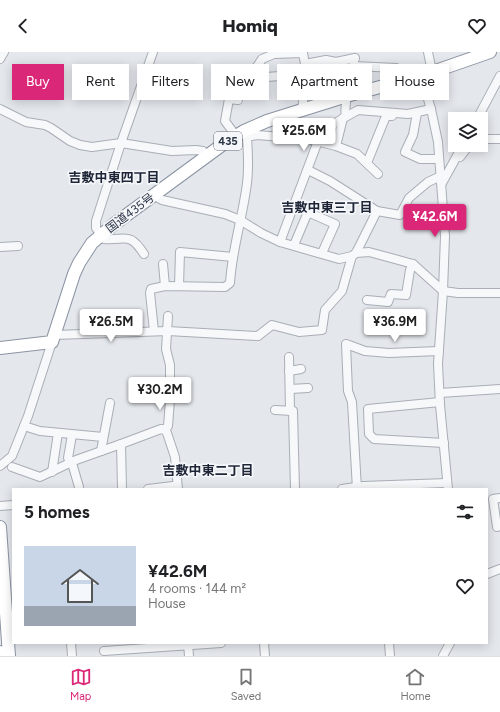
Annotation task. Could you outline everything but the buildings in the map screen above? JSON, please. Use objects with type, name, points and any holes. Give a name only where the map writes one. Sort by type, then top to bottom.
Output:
[{"type":"highway","name":"国道435号","points":[[449,66],[490,52]]},
{"type":"highway","name":"国道435号","points":[[53,339],[79,263],[92,243],[100,235],[206,156],[236,136],[257,124],[335,100]]},
{"type":"highway","points":[[0,348],[53,339]]},
{"type":"highway","points":[[0,527],[9,656]]},
{"type":"street","points":[[0,59],[4,52]]},
{"type":"street","points":[[144,254],[135,242],[128,238],[104,239],[96,228],[96,221],[153,52]]},
{"type":"street","points":[[277,76],[254,78],[252,74],[262,59],[274,54],[303,52],[305,64],[326,60],[336,62],[355,55]]},
{"type":"street","points":[[427,64],[428,52]]},
{"type":"street","points":[[481,112],[500,76]]},
{"type":"street","points":[[229,100],[225,121],[236,136]]},
{"type":"street","points":[[302,110],[303,100]]},
{"type":"street","points":[[336,146],[347,100]]},
{"type":"street","points":[[430,100],[438,142],[445,236],[440,351],[438,364],[447,486],[357,488],[352,402],[348,391],[348,344],[365,351],[389,353],[440,351]]},
{"type":"street","points":[[0,109],[26,122],[45,125],[70,141],[80,145],[92,146],[121,144],[172,151],[203,151],[206,156]]},
{"type":"street","points":[[280,242],[318,140],[324,132],[344,117],[358,110],[408,114],[431,109]]},
{"type":"street","points":[[417,113],[413,135],[406,152],[420,159],[439,159]]},
{"type":"street","points":[[154,331],[150,293],[151,289],[166,286],[224,287],[230,283],[233,257],[247,182],[247,137],[257,135],[282,137],[285,133],[286,114]]},
{"type":"street","points":[[367,163],[387,116]]},
{"type":"street","points":[[285,133],[318,140],[358,154],[378,174]]},
{"type":"street","points":[[488,139],[500,139]]},
{"type":"street","points":[[308,170],[330,181],[377,211],[400,214],[409,198],[428,182],[441,180],[459,152]]},
{"type":"street","points":[[456,158],[460,158],[464,152]]},
{"type":"street","points":[[155,194],[162,200],[225,214],[240,220],[260,233],[280,242],[339,259],[369,252],[413,264],[443,291],[458,293],[500,293]]},
{"type":"street","points":[[294,206],[335,224],[322,253]]},
{"type":"street","points":[[0,466],[12,456],[24,426],[53,339],[154,331],[258,336],[272,325],[299,332],[322,330],[325,310],[342,291],[354,255],[377,211]]},
{"type":"street","points":[[294,245],[308,212]]},
{"type":"street","points":[[0,247],[18,246]]},
{"type":"street","points":[[179,286],[180,252],[233,257]]},
{"type":"street","points":[[163,264],[166,286]]},
{"type":"street","points":[[367,300],[388,302],[391,294],[406,295],[410,270],[413,264]]},
{"type":"street","points":[[165,430],[168,426],[170,400],[170,365],[166,349],[168,316]]},
{"type":"street","points":[[289,357],[290,411]]},
{"type":"street","points":[[289,371],[301,368]]},
{"type":"street","points":[[290,389],[308,388]]},
{"type":"street","points":[[440,393],[500,389]]},
{"type":"street","points":[[440,402],[368,409],[369,434],[374,439],[444,442]]},
{"type":"street","points":[[101,451],[110,404]]},
{"type":"street","points":[[275,410],[293,411],[295,488]]},
{"type":"street","points":[[24,426],[40,431],[103,437]]},
{"type":"street","points":[[12,467],[40,476],[101,451],[161,429],[165,430]]},
{"type":"street","points":[[165,430],[175,457],[178,488]]},
{"type":"street","points":[[52,472],[58,433]]},
{"type":"street","points":[[72,435],[68,458],[72,463],[79,487]]},
{"type":"street","points":[[121,444],[122,488]]},
{"type":"street","points":[[156,488],[173,486],[173,488]]},
{"type":"street","points":[[500,498],[493,498],[497,527],[500,526]]},
{"type":"street","points":[[0,506],[12,504]]},
{"type":"street","points":[[488,574],[500,569]]},
{"type":"street","points":[[71,644],[72,656]]},
{"type":"street","points":[[104,650],[188,644],[189,656]]},
{"type":"street","points":[[264,644],[265,656]]},
{"type":"street","points":[[388,644],[390,656]]},
{"type":"street","points":[[443,656],[449,644]]},
{"type":"district","name":"吉敷中東四丁目","points":[[114,177]]},
{"type":"district","name":"吉敷中東三丁目","points":[[327,207]]},
{"type":"district","name":"吉敷中東二丁目","points":[[208,470]]}]
